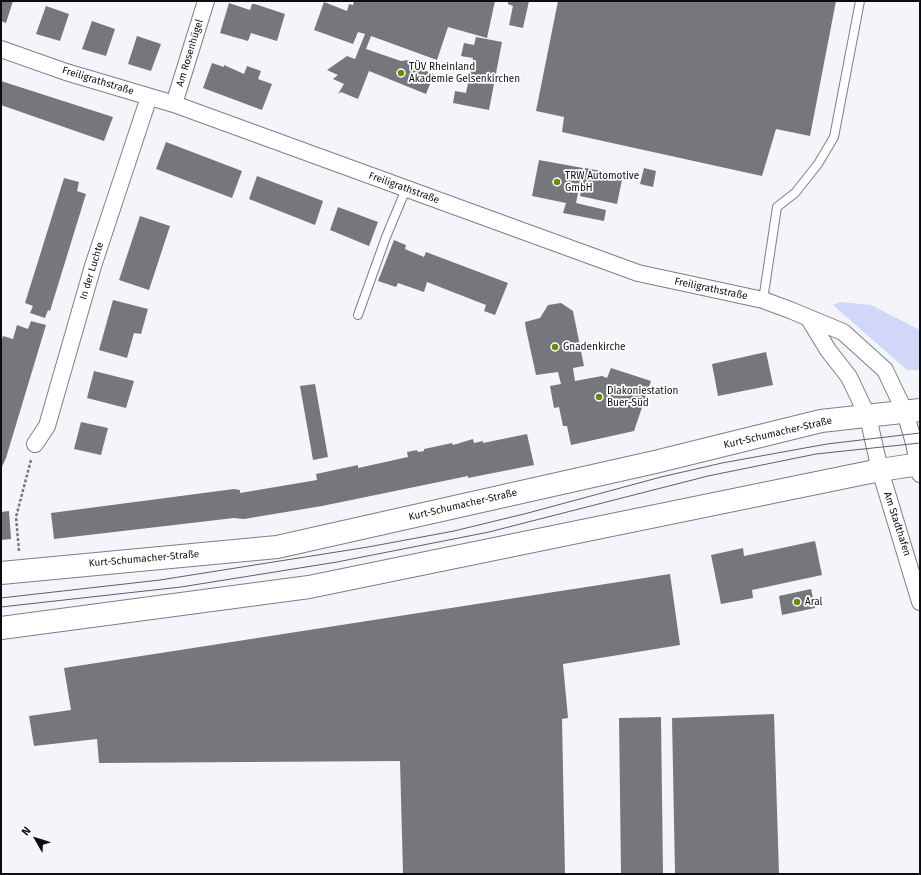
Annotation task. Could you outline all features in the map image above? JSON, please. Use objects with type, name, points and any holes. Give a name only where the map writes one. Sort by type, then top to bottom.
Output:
[{"type":"main road","name":"Kurt-Schumacher-Straße","points":[[10,573],[277,547],[655,462],[821,421],[913,411]]},
{"type":"main road","points":[[1,628],[309,587],[880,470],[920,468]]},
{"type":"street","name":"Am Rosenhügel","points":[[174,104],[206,1]]},
{"type":"street","name":"Freiligrathstraße","points":[[1,49],[66,72],[174,104],[638,273],[762,300],[843,332],[885,370],[913,411],[920,468]]},
{"type":"street","name":"In der Luchte","points":[[35,444],[47,426],[93,266],[149,97]]},
{"type":"street","points":[[809,319],[828,350],[849,377],[868,417],[880,470]]},
{"type":"street","name":"Am Stadthafen","points":[[880,470],[920,602]]},
{"type":"lane","points":[[762,300],[777,207],[795,193],[818,164],[834,137],[860,1]]},
{"type":"lane","points":[[358,316],[386,238],[406,189]]},
{"type":"path","points":[[10,573],[16,517],[35,444]]},
{"type":"shaded area","points":[[840,302],[871,305],[920,330],[920,370],[907,370],[833,305]]},
{"type":"building","points":[[1,1],[13,1],[6,23],[1,21]]},
{"type":"building","points":[[354,1],[495,1],[487,38],[448,27],[437,60],[371,36],[366,49],[401,61],[409,60],[413,66],[434,74],[426,94],[369,71],[358,99],[341,92],[338,94],[344,84],[333,79],[338,75],[327,70],[347,56],[355,59],[365,34],[358,32],[353,44],[314,30],[324,2],[347,11],[349,4],[353,5]]},
{"type":"building","points":[[508,1],[529,1],[523,28],[509,25],[513,6],[508,4]]},
{"type":"building","points":[[558,1],[836,1],[810,136],[776,129],[762,176],[562,132],[564,117],[536,111]]},
{"type":"building","points":[[229,3],[250,10],[252,4],[255,4],[285,14],[277,41],[251,33],[248,41],[220,33]]},
{"type":"building","points":[[46,6],[69,14],[60,41],[36,34]]},
{"type":"building","points":[[92,21],[115,29],[106,56],[82,49]]},
{"type":"building","points":[[137,36],[161,44],[151,71],[128,64]]},
{"type":"building","points":[[476,37],[502,42],[489,110],[453,103],[455,91],[466,93],[473,58],[461,56],[464,43],[474,45]]},
{"type":"building","points":[[212,63],[224,67],[224,65],[244,74],[247,66],[261,71],[258,79],[272,84],[262,110],[203,88]]},
{"type":"building","points":[[1,81],[113,117],[104,141],[1,105]]},
{"type":"building","points":[[166,142],[242,171],[232,198],[156,169]]},
{"type":"building","name":"TRW Automotive GmbH","points":[[539,160],[583,168],[576,203],[606,210],[604,221],[563,213],[566,203],[532,196]]},
{"type":"building","points":[[585,168],[623,175],[617,204],[580,196]]},
{"type":"building","points":[[644,168],[656,171],[653,187],[640,184]]},
{"type":"building","points":[[257,176],[323,201],[315,225],[249,199]]},
{"type":"building","points":[[64,178],[79,182],[77,191],[86,194],[50,311],[48,310],[45,318],[30,313],[33,306],[25,303]]},
{"type":"building","points":[[338,207],[378,222],[369,246],[330,230]]},
{"type":"building","points":[[140,216],[170,226],[149,290],[119,280]]},
{"type":"building","points":[[394,240],[406,245],[405,249],[424,257],[426,252],[508,283],[495,315],[484,311],[486,305],[427,282],[424,292],[398,283],[396,287],[378,281]]},
{"type":"building","points":[[113,300],[148,309],[141,334],[134,333],[127,358],[99,350]]},
{"type":"building","name":"Diakoniestation Buer-Süd","points":[[561,303],[573,311],[584,366],[573,368],[575,381],[602,376],[607,378],[611,368],[651,381],[634,431],[571,445],[567,426],[563,426],[559,407],[554,408],[550,386],[561,384],[558,372],[536,375],[525,322],[540,318],[548,305]]},
{"type":"building","points":[[31,321],[46,325],[6,458],[1,469],[1,342],[3,336],[13,339],[17,325],[28,329]]},
{"type":"building","points":[[766,352],[773,385],[718,396],[712,364]]},
{"type":"building","points":[[94,371],[134,381],[126,408],[87,398]]},
{"type":"building","points":[[315,384],[328,457],[313,460],[300,386]]},
{"type":"building","points":[[81,422],[108,428],[101,455],[74,449]]},
{"type":"building","points":[[527,434],[534,465],[468,478],[468,476],[322,506],[244,519],[234,518],[54,539],[51,513],[234,489],[240,490],[240,493],[317,480],[316,474],[358,465],[358,468],[408,457],[407,452],[417,450],[418,452],[424,451],[424,449],[452,443],[453,445],[473,439],[474,443],[483,441],[483,443]]},
{"type":"building","points":[[9,511],[11,539],[1,540],[1,512]]},
{"type":"building","points":[[815,541],[822,575],[752,590],[753,598],[721,604],[711,555],[743,548],[744,556]]},
{"type":"building","points":[[670,574],[680,645],[563,664],[568,718],[562,719],[565,874],[403,874],[400,761],[99,763],[97,739],[34,746],[29,716],[71,710],[64,668]]},
{"type":"building","name":"Aral","points":[[811,589],[815,608],[782,615],[779,596]]},
{"type":"building","points":[[774,714],[779,874],[675,874],[672,718]]},
{"type":"building","points":[[661,717],[663,874],[621,874],[619,718]]},
{"type":"tram line","points":[[1,598],[160,580],[368,547],[454,531],[528,513],[661,477],[722,463],[827,444],[920,433]]},
{"type":"tram line","points":[[1,607],[181,587],[337,562],[489,532],[708,476],[816,454],[920,443]]},
{"type":"place","name":"TÜV Rheinland Akademie Gelsenkirchen","points":[[401,73]]},
{"type":"place","name":"TRW Automotive GmbH","points":[[557,182]]},
{"type":"place","name":"Gnadenkirche","points":[[555,347]]},
{"type":"place","name":"Diakoniestation Buer-Süd","points":[[599,397]]},
{"type":"place","name":"Aral","points":[[797,602]]}]
